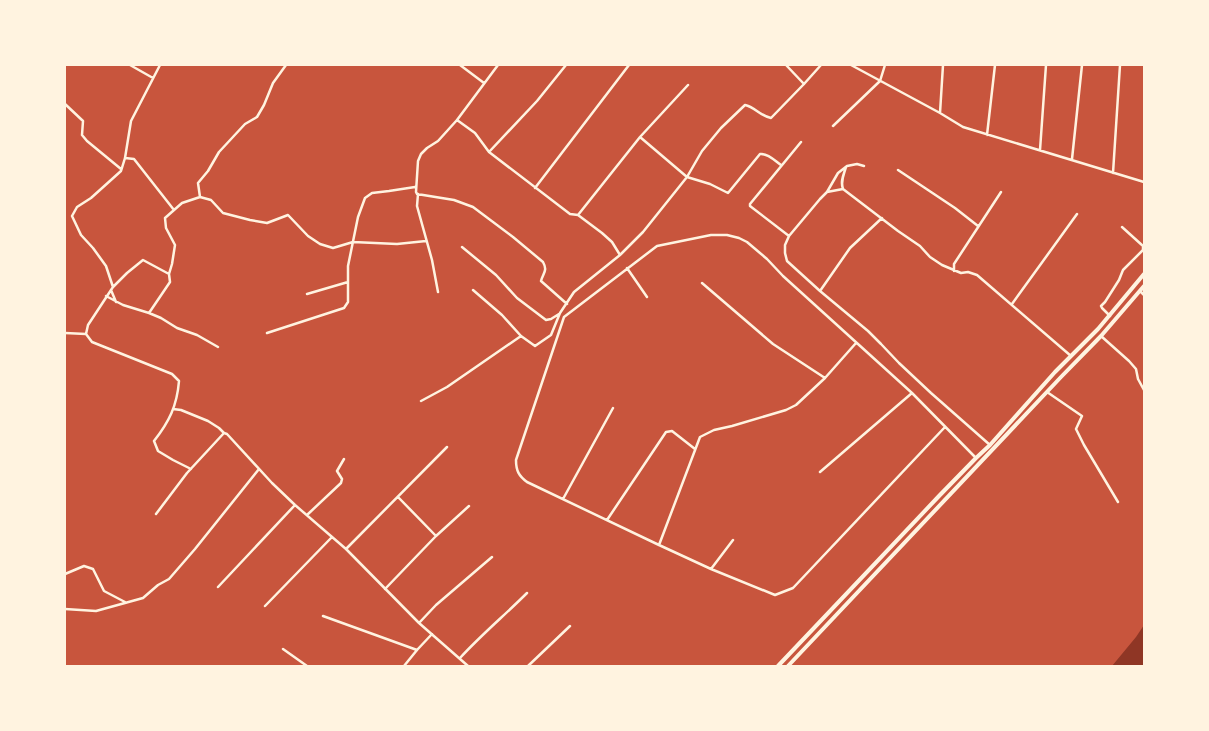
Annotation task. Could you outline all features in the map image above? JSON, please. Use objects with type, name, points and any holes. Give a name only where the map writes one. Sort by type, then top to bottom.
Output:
[{"type":"highway","points":[[778,666],[990,445],[1055,372],[1098,330],[1144,274]]},
{"type":"highway","points":[[788,666],[1100,336],[1144,286]]},
{"type":"highway","points":[[1055,372],[1060,377]]},
{"type":"street","points":[[130,65],[153,78]]},
{"type":"street","points":[[116,302],[106,266],[93,248],[81,236],[72,216],[77,207],[91,198],[120,171],[125,158],[131,121],[160,65]]},
{"type":"street","points":[[200,197],[198,183],[208,171],[219,152],[245,124],[256,117],[264,105],[273,83],[286,65]]},
{"type":"street","points":[[460,65],[484,83]]},
{"type":"street","points":[[438,292],[432,260],[417,206],[418,194],[415,187],[418,161],[426,148],[438,141],[457,120],[498,65]]},
{"type":"street","points":[[489,152],[537,101],[566,65]]},
{"type":"street","points":[[535,188],[630,65]]},
{"type":"street","points":[[786,65],[804,84]]},
{"type":"street","points":[[473,290],[535,346],[543,342],[551,336],[560,313],[574,292],[620,255],[643,232],[687,177],[702,151],[721,128],[745,104],[764,117],[771,118],[821,65]]},
{"type":"street","points":[[851,65],[963,127],[1144,182]]},
{"type":"street","points":[[833,126],[880,81],[885,65]]},
{"type":"street","points":[[940,113],[944,65]]},
{"type":"street","points":[[988,135],[996,65]]},
{"type":"street","points":[[1040,150],[1046,65]]},
{"type":"street","points":[[1072,160],[1082,65]]},
{"type":"street","points":[[1113,173],[1120,65]]},
{"type":"street","points":[[578,215],[640,137],[688,85]]},
{"type":"street","points":[[65,104],[83,121],[82,135],[87,141],[121,169]]},
{"type":"street","points":[[457,120],[475,133],[489,152],[570,214],[578,215],[612,242],[620,255]]},
{"type":"street","points":[[640,137],[687,177],[710,184],[728,193],[760,154],[763,153],[769,156],[781,165]]},
{"type":"street","points":[[789,236],[750,206],[750,202],[801,142]]},
{"type":"street","points":[[125,158],[134,159],[174,210]]},
{"type":"street","points":[[864,166],[857,164],[847,166],[838,173],[827,192],[789,236],[785,245],[787,261],[868,331],[924,387],[990,445]]},
{"type":"street","points":[[847,166],[841,185],[843,189],[920,246],[930,257],[942,265],[954,271],[977,275],[1071,356]]},
{"type":"street","points":[[898,170],[955,208],[978,226]]},
{"type":"street","points":[[267,333],[344,308],[348,302],[348,266],[358,217],[365,198],[372,193],[415,187]]},
{"type":"street","points":[[827,192],[843,189]]},
{"type":"street","points":[[954,271],[954,264],[1001,192]]},
{"type":"street","points":[[418,194],[463,202],[491,220],[543,262],[545,270],[541,281],[567,304]]},
{"type":"street","points":[[149,313],[170,282],[168,274],[172,264],[175,245],[166,228],[165,218],[182,204],[200,197],[211,200],[223,213],[250,220],[267,223],[288,215],[308,236],[320,244],[334,248],[353,242],[397,244],[426,241]]},
{"type":"street","points":[[1012,305],[1077,214]]},
{"type":"street","points":[[820,291],[850,248],[882,218]]},
{"type":"street","points":[[1110,316],[1100,306],[1105,302],[1123,270],[1143,250],[1143,246],[1122,227]]},
{"type":"street","points":[[945,427],[793,588],[775,594],[711,569],[658,545],[527,482],[517,472],[516,460],[564,317],[657,246],[711,235],[727,235],[739,238],[767,258],[783,276],[912,393],[976,458]]},
{"type":"street","points":[[462,247],[496,275],[518,298],[546,320],[560,313]]},
{"type":"street","points":[[168,274],[143,260],[126,273],[112,288],[88,325],[86,334],[92,342],[172,374],[179,381],[178,393],[166,426],[154,441],[158,451],[191,469]]},
{"type":"street","points":[[627,268],[647,297]]},
{"type":"street","points":[[307,294],[348,282]]},
{"type":"street","points":[[702,284],[773,344],[825,378]]},
{"type":"street","points":[[1140,291],[1144,295]]},
{"type":"street","points":[[106,296],[123,305],[161,318],[177,328],[218,347]]},
{"type":"street","points":[[65,333],[86,334]]},
{"type":"street","points":[[421,401],[447,387],[522,336]]},
{"type":"street","points":[[1100,336],[1136,369],[1138,379],[1144,390]]},
{"type":"street","points":[[658,545],[700,437],[706,433],[786,410],[796,405],[825,378],[856,343]]},
{"type":"street","points":[[1047,392],[1082,416],[1076,430],[1118,502]]},
{"type":"street","points":[[820,472],[912,393]]},
{"type":"street","points":[[563,499],[613,408]]},
{"type":"street","points":[[173,409],[181,410],[208,421],[225,432],[224,434],[227,434],[295,505],[346,549],[419,623],[468,666]]},
{"type":"street","points":[[607,520],[666,432],[672,431],[695,449]]},
{"type":"street","points":[[156,514],[191,469],[224,434]]},
{"type":"street","points":[[346,549],[447,447]]},
{"type":"street","points":[[307,515],[341,483],[342,479],[337,472],[344,459]]},
{"type":"street","points":[[65,609],[96,611],[143,598],[158,584],[169,579],[196,549],[259,469]]},
{"type":"street","points":[[398,497],[436,536]]},
{"type":"street","points":[[218,587],[295,505]]},
{"type":"street","points":[[385,589],[436,536],[469,506]]},
{"type":"street","points":[[265,606],[332,537]]},
{"type":"street","points":[[711,569],[733,540]]},
{"type":"street","points":[[419,623],[436,605],[492,557]]},
{"type":"street","points":[[65,574],[84,566],[93,569],[104,591],[125,602]]},
{"type":"street","points":[[460,658],[472,644],[527,593]]},
{"type":"street","points":[[323,616],[417,650]]},
{"type":"street","points":[[528,666],[570,626]]},
{"type":"street","points":[[404,666],[432,634]]},
{"type":"street","points":[[283,649],[307,666]]},
{"type":"shaded area","points":[[1144,625],[1144,666],[1112,666],[1136,637]]}]
